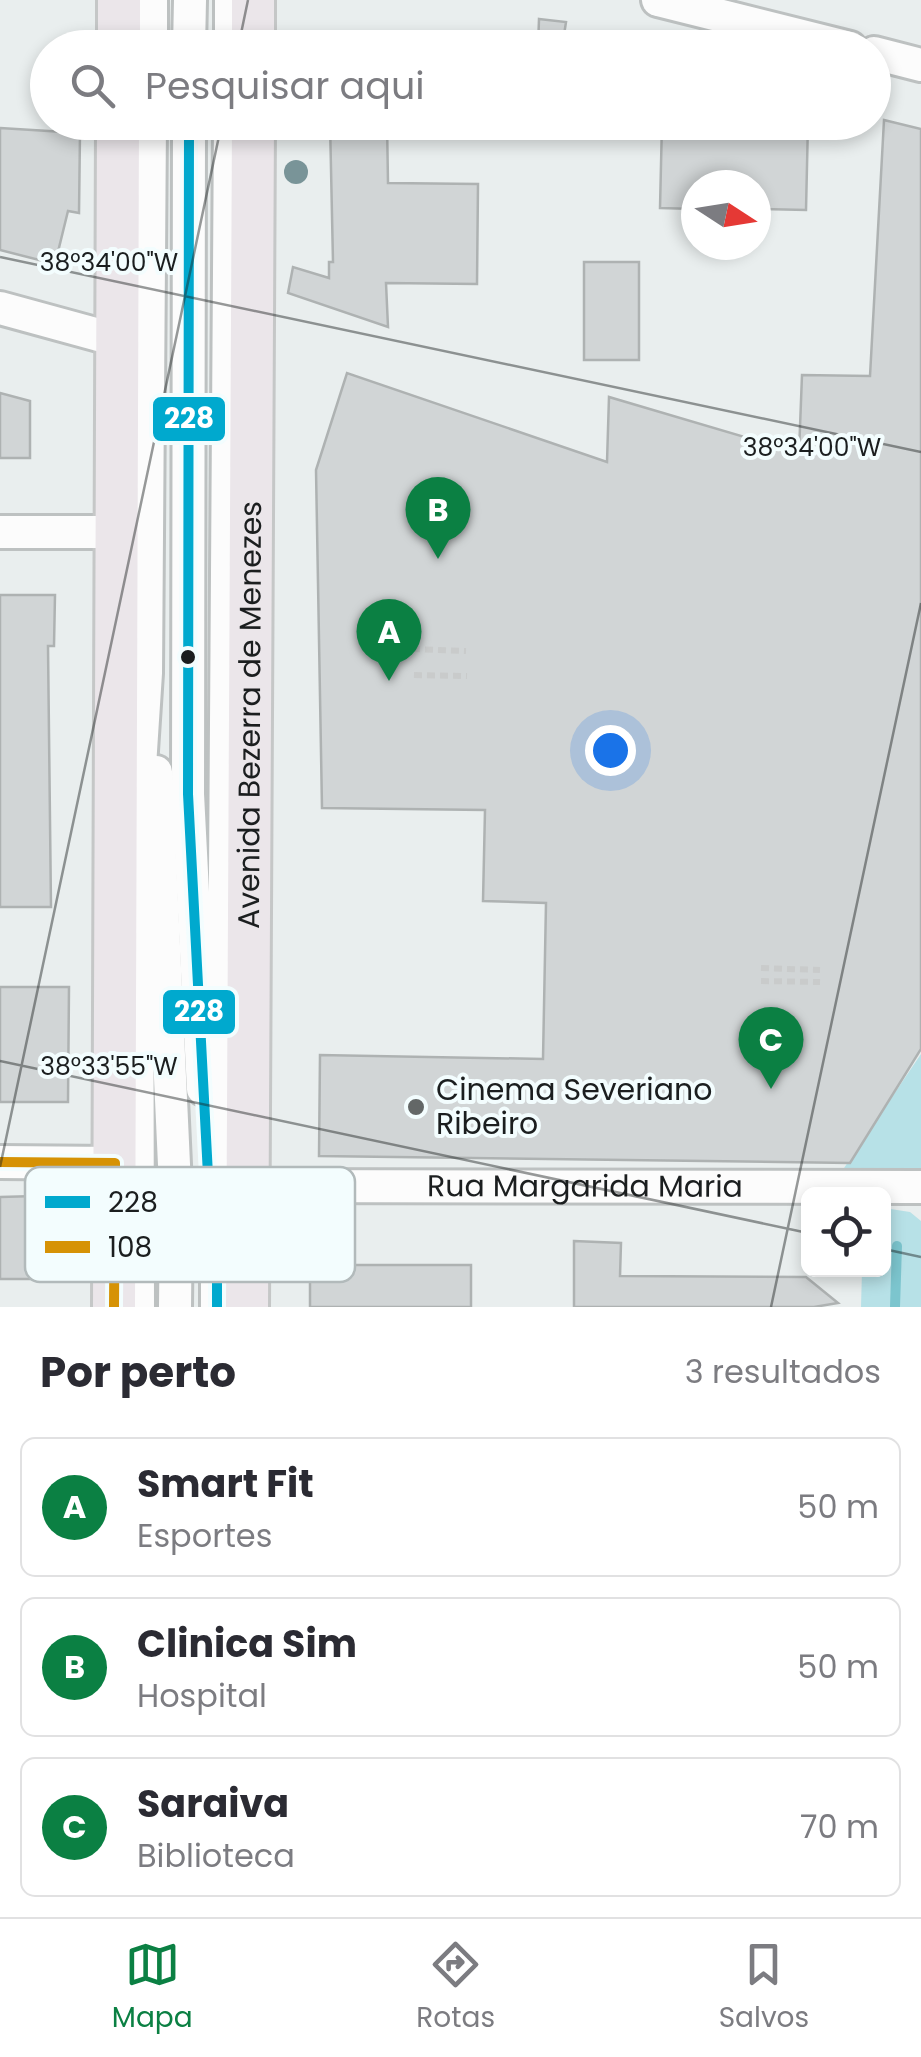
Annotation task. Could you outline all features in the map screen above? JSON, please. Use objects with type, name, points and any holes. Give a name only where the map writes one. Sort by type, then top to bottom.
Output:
[{"type":"main road","points":[[119,0],[119,30]]},
{"type":"main road","points":[[253,0],[253,30]]},
{"type":"main road","points":[[114,1167],[118,140]]},
{"type":"main road","name":"Avenida Bezerra de Menezes","points":[[233,1167],[253,140]]},
{"type":"main road","name":"Avenida Bezerra de Menezes","points":[[244,1282],[247,1307]]},
{"type":"street","points":[[151,0],[151,30]]},
{"type":"street","points":[[190,0],[190,30]]},
{"type":"street","points":[[231,0],[231,30]]},
{"type":"street","points":[[658,0],[778,30]]},
{"type":"street","points":[[891,57],[921,65]]},
{"type":"street","points":[[138,1167],[137,814],[146,674],[150,140]]},
{"type":"street","name":"Avenida Bezerra de Menezes","points":[[189,140],[188,794],[208,1167]]},
{"type":"street","name":"Avenida Bezerra de Menezes","points":[[223,1167],[230,140]]},
{"type":"street","points":[[0,308],[117,340]]},
{"type":"street","points":[[0,532],[116,532]]},
{"type":"street","points":[[146,674],[160,816],[174,1167]]},
{"type":"street","points":[[0,1162],[114,1163]]},
{"type":"street","name":"Rua Margarida Maria","points":[[355,1197],[921,1188]]},
{"type":"street","points":[[138,1282],[138,1307]]},
{"type":"street","points":[[175,1282],[175,1307]]},
{"type":"street","name":"Avenida Bezerra de Menezes","points":[[217,1307],[220,1282]]},
{"type":"path","points":[[412,650],[466,651]]},
{"type":"path","points":[[414,675],[467,676]]},
{"type":"path","points":[[761,968],[820,970]]},
{"type":"path","points":[[760,981],[820,982]]},
{"type":"shaded area","points":[[921,1054],[921,1195],[838,1177]]},
{"type":"shaded area","points":[[891,1209],[910,1212],[921,1221],[921,1307],[861,1307],[862,1277],[891,1277]]},
{"type":"building","points":[[539,19],[566,22],[565,30],[539,30]]},
{"type":"building","points":[[891,122],[921,129],[921,1049],[850,1163],[319,1156],[320,1055],[543,1059],[546,903],[483,901],[485,810],[322,808],[316,470],[347,373],[607,462],[609,397],[799,453],[802,375],[870,376],[883,140],[891,140]]},
{"type":"building","points":[[0,128],[30,130],[30,140],[80,140],[79,213],[68,211],[55,264],[0,250]]},
{"type":"building","points":[[330,140],[387,140],[388,183],[478,184],[477,284],[386,283],[388,327],[288,293],[293,267],[329,278],[329,262],[333,262]]},
{"type":"building","points":[[662,140],[808,140],[806,210],[771,209],[771,170],[681,170],[681,209],[660,208]]},
{"type":"building","points":[[584,262],[639,262],[639,360],[584,360]]},
{"type":"building","points":[[0,393],[30,401],[30,458],[0,458]]},
{"type":"building","points":[[0,595],[55,595],[54,646],[48,646],[51,907],[0,907]]},
{"type":"building","points":[[0,987],[69,987],[68,1102],[0,1102]]},
{"type":"building","points":[[25,1196],[25,1279],[0,1279],[0,1197]]},
{"type":"building","points":[[574,1241],[621,1243],[620,1276],[806,1277],[838,1303],[814,1307],[574,1307]]},
{"type":"building","points":[[355,1265],[471,1265],[471,1307],[310,1307],[310,1282],[355,1282]]},
{"type":"waterway","points":[[895,1307],[897,1246]]},
{"type":"transit line","name":"228","points":[[189,140],[188,794],[208,1167]]},
{"type":"transit line","name":"108","points":[[0,1162],[115,1163],[115,1167]]},
{"type":"transit line","name":"108","points":[[114,1282],[114,1307]]},
{"type":"transit line","name":"228","points":[[217,1282],[217,1307]]},
{"type":"place","name":"Clinica Sim","points":[[438,559]]},
{"type":"place","name":"Smart Fit","points":[[389,681]]},
{"type":"place","name":"Saraiva","points":[[771,1089]]},
{"type":"place","name":"Cinema Severiano Ribeiro","points":[[416,1107]]}]
